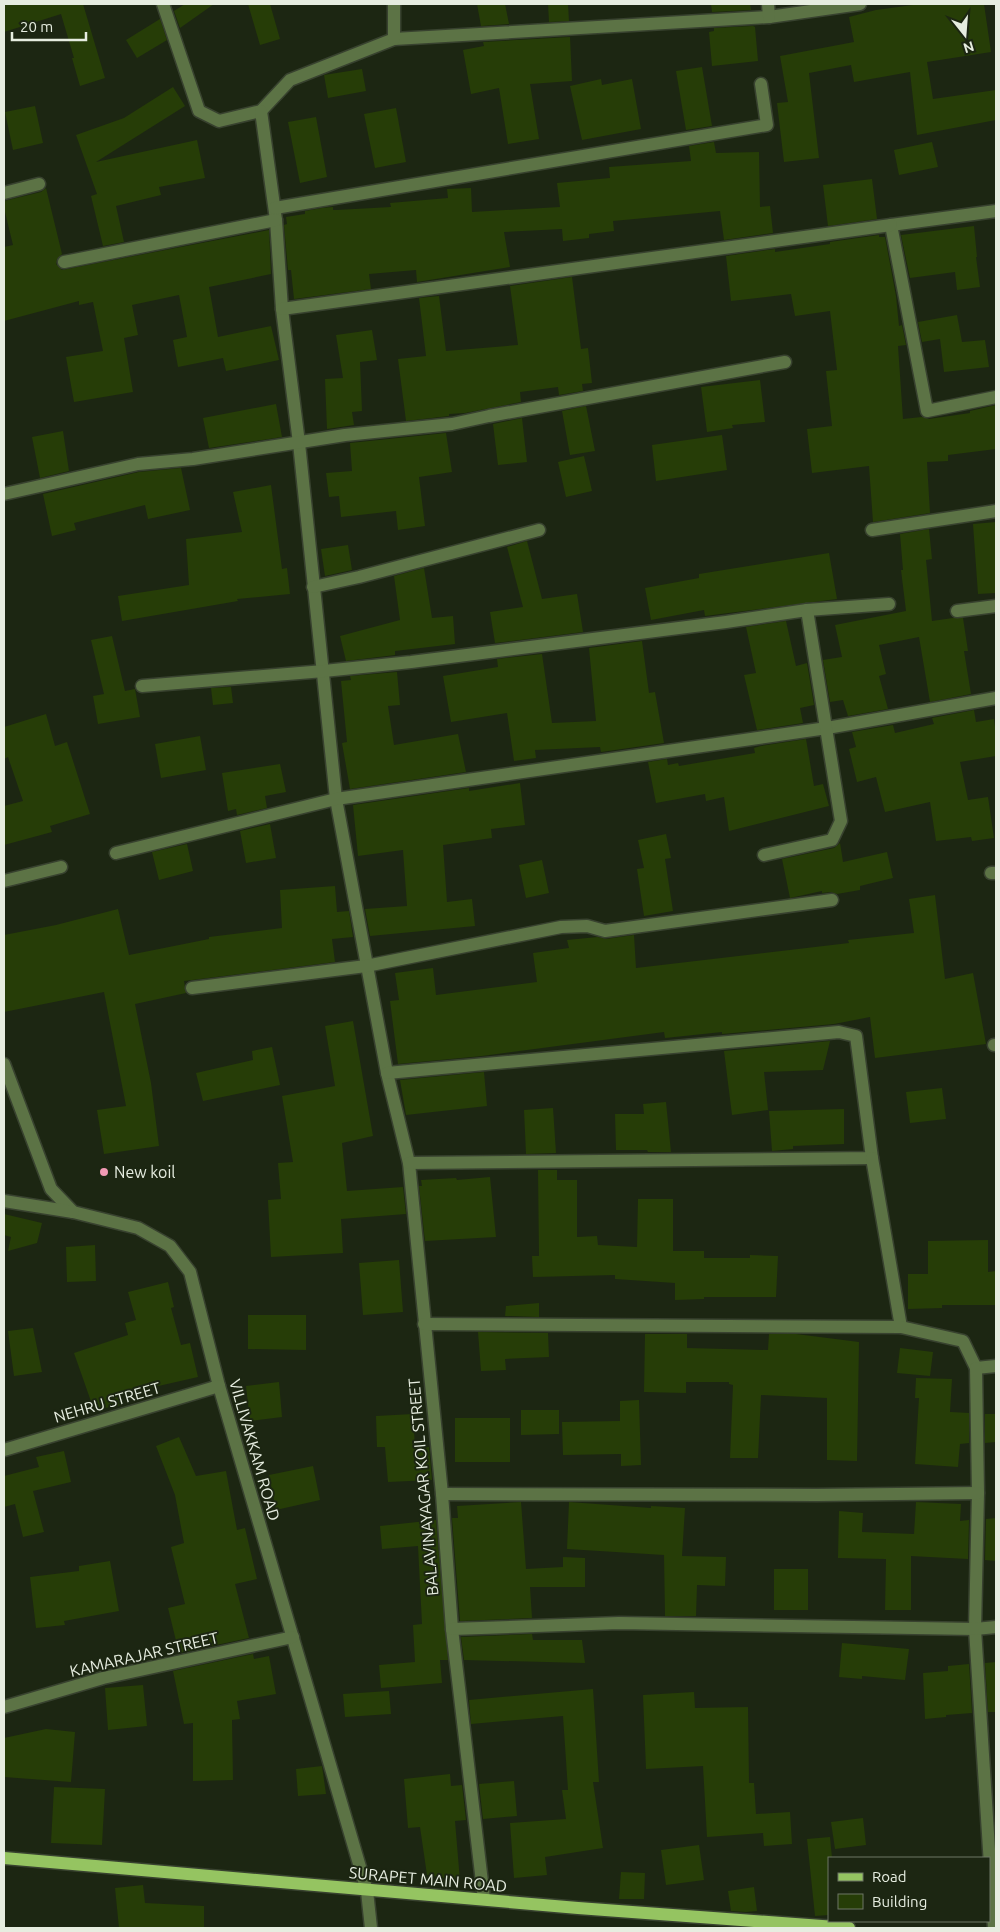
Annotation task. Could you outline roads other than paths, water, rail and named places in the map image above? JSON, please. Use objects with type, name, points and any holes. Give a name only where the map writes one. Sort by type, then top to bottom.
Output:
[{"type":"main road","name":"SURAPET MAIN ROAD","points":[[4,1858],[578,1908],[849,1928]]},
{"type":"street","points":[[163,4],[199,111],[219,121],[260,111],[290,80],[394,39],[769,17],[860,4]]},
{"type":"street","points":[[394,4],[394,39]]},
{"type":"street","points":[[768,4],[769,17]]},
{"type":"street","points":[[64,262],[275,214],[767,124],[761,84]]},
{"type":"street","name":"BALAVINAYAGAR KOIL STREET","points":[[260,111],[275,214],[282,309],[299,443],[336,799],[387,1073],[409,1163],[442,1494],[452,1629],[484,1899]]},
{"type":"street","points":[[4,193],[39,184]]},
{"type":"street","points":[[282,309],[996,211]]},
{"type":"street","points":[[891,225],[927,411],[996,397]]},
{"type":"street","points":[[4,494],[138,464],[193,459],[344,435],[452,424],[785,362]]},
{"type":"street","points":[[872,530],[996,511]]},
{"type":"street","points":[[313,587],[359,577],[539,530]]},
{"type":"street","points":[[142,686],[411,662],[667,630],[807,610],[889,604]]},
{"type":"street","points":[[956,611],[996,606]]},
{"type":"street","points":[[764,855],[832,840],[841,821],[807,610]]},
{"type":"street","points":[[116,853],[336,799],[827,728],[996,698]]},
{"type":"street","points":[[4,880],[61,866]]},
{"type":"street","points":[[192,988],[366,966],[561,928],[587,926],[605,931],[832,900]]},
{"type":"street","points":[[387,1073],[839,1032],[856,1036],[872,1158],[901,1327]]},
{"type":"street","points":[[4,1064],[52,1189],[73,1212]]},
{"type":"street","points":[[409,1163],[872,1158]]},
{"type":"street","name":"VILLIVAKKAM ROAD","points":[[4,1201],[73,1212],[138,1228],[170,1246],[190,1272],[219,1386],[367,1890],[371,1928]]},
{"type":"street","points":[[424,1324],[901,1327],[963,1341],[976,1368],[978,1493],[975,1629],[989,1857]]},
{"type":"street","points":[[976,1368],[996,1366]]},
{"type":"street","name":"NEHRU STREET","points":[[4,1450],[219,1386]]},
{"type":"street","points":[[442,1494],[817,1495],[978,1493]]},
{"type":"street","points":[[452,1629],[619,1623],[975,1629],[996,1627]]},
{"type":"street","name":"KAMARAJAR STREET","points":[[4,1707],[103,1678],[293,1637]]},
{"type":"street","points":[[990,1865],[994,1928]]},
{"type":"place","name":"New koil","points":[[104,1172]]}]
